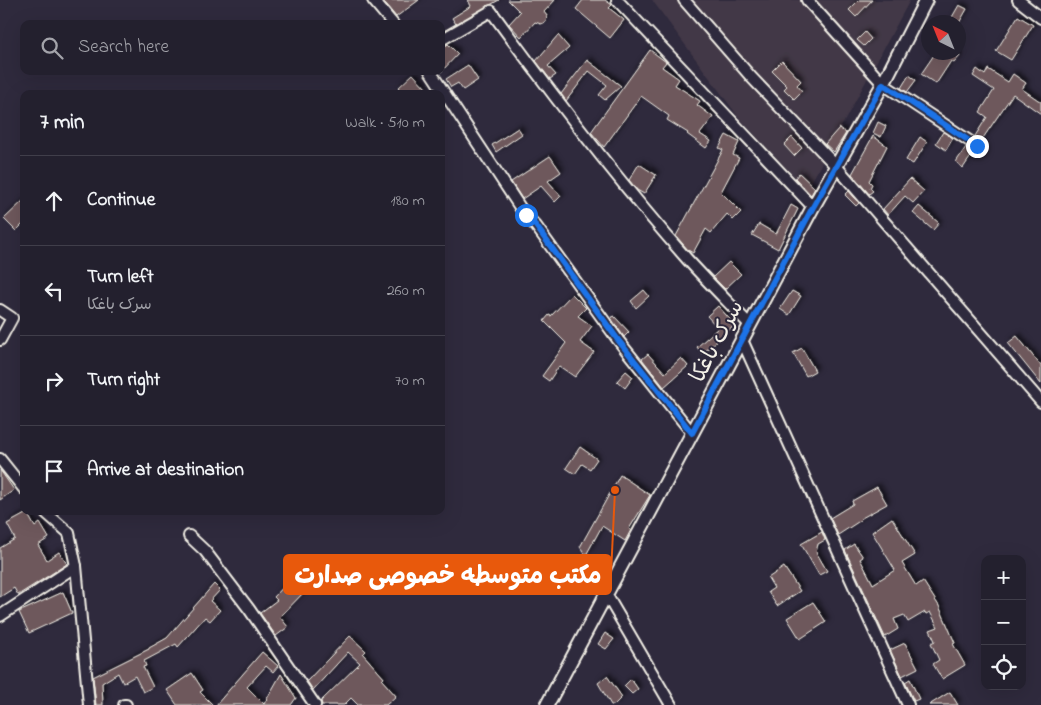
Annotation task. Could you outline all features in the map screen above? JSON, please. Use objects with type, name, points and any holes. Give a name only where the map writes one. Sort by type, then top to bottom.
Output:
[{"type":"street","points":[[373,0],[390,20]]},
{"type":"street","points":[[618,0],[813,207]]},
{"type":"street","points":[[684,0],[752,78],[836,166],[1041,402]]},
{"type":"street","points":[[807,0],[883,84],[977,146]]},
{"type":"street","name":"سرک باغکا","points":[[547,705],[813,207],[883,84],[926,0]]},
{"type":"street","points":[[1018,0],[1041,18]]},
{"type":"street","points":[[445,38],[491,11],[554,97],[622,181],[687,258],[750,325]]},
{"type":"street","points":[[433,75],[443,90]]},
{"type":"street","points":[[445,94],[526,215],[536,226],[618,340],[692,433]]},
{"type":"street","points":[[0,310],[12,318],[0,340]]},
{"type":"street","points":[[742,340],[908,705]]},
{"type":"street","points":[[0,460],[20,484]]},
{"type":"street","points":[[49,515],[69,533],[76,566],[89,705]]},
{"type":"street","points":[[189,536],[205,551],[249,609],[314,705]]},
{"type":"street","points":[[0,616],[76,566]]},
{"type":"street","points":[[606,594],[671,705]]},
{"type":"shaded area","points":[[652,0],[910,0],[807,190],[740,119]]},
{"type":"building","points":[[382,0],[419,0],[396,17]]},
{"type":"building","points":[[468,0],[499,0],[456,24],[452,18],[471,6]]},
{"type":"building","points":[[508,0],[555,0],[544,12],[547,16],[546,22],[541,24],[535,22],[521,37],[509,24],[520,12]]},
{"type":"building","points":[[583,0],[605,0],[612,5],[609,8],[624,20],[610,38],[576,9]]},
{"type":"building","points":[[859,0],[872,0],[856,17],[849,10]]},
{"type":"building","points":[[959,5],[967,9],[964,15],[953,15]]},
{"type":"building","points":[[1018,16],[1033,25],[1011,60],[996,51]]},
{"type":"building","points":[[865,32],[871,39],[864,46],[857,40]]},
{"type":"building","points":[[558,35],[569,48],[548,66],[556,75],[550,79],[536,61]]},
{"type":"building","points":[[448,44],[458,54],[445,68],[445,47]]},
{"type":"building","points":[[650,50],[666,62],[662,67],[679,79],[675,85],[700,101],[697,105],[713,117],[700,134],[711,141],[706,148],[688,133],[667,120],[669,116],[641,96],[604,147],[591,132]]},
{"type":"building","points":[[587,60],[621,86],[605,100],[599,95],[607,85],[589,71],[566,101],[561,94]]},
{"type":"building","points":[[931,60],[957,60],[954,63],[951,61],[936,84],[921,74]]},
{"type":"building","points":[[782,61],[801,81],[797,85],[802,91],[794,99],[784,89],[787,86],[772,71]]},
{"type":"building","points":[[468,65],[478,80],[463,90],[458,83],[451,87],[446,79]]},
{"type":"building","points":[[977,69],[985,75],[988,69],[1008,82],[1013,74],[1026,83],[1022,89],[1041,102],[1041,114],[1013,94],[981,141],[975,136],[987,117],[980,112],[994,90],[973,76]]},
{"type":"building","points":[[414,75],[426,88],[424,90],[400,90],[398,88]]},
{"type":"building","points":[[909,75],[916,80],[907,92],[901,88]]},
{"type":"building","points":[[878,122],[886,126],[881,137],[873,133]]},
{"type":"building","points":[[518,128],[522,134],[496,152],[492,145]]},
{"type":"building","points":[[839,128],[846,133],[834,152],[825,144]]},
{"type":"building","points":[[943,132],[953,138],[946,150],[936,143]]},
{"type":"building","points":[[726,135],[739,142],[733,155],[739,158],[721,192],[741,212],[733,220],[727,214],[711,233],[706,229],[693,253],[676,236],[723,150],[719,148]]},
{"type":"building","points":[[873,136],[887,146],[869,181],[872,184],[870,188],[873,191],[869,194],[852,174]]},
{"type":"building","points":[[792,137],[802,148],[794,156],[784,145]]},
{"type":"building","points":[[920,137],[927,142],[913,164],[906,160]]},
{"type":"building","points":[[966,147],[974,152],[963,168],[956,162]]},
{"type":"building","points":[[550,156],[561,172],[548,181],[561,196],[555,202],[541,186],[522,199],[511,182]]},
{"type":"building","points":[[639,164],[656,175],[644,194],[637,190],[629,180]]},
{"type":"building","points":[[799,173],[815,188],[811,195],[795,178]]},
{"type":"building","points":[[910,179],[924,191],[913,203],[905,196],[888,215],[883,209]]},
{"type":"building","points":[[849,191],[859,203],[856,206],[845,195]]},
{"type":"building","points":[[20,204],[20,227],[16,231],[4,219]]},
{"type":"building","points":[[791,205],[798,209],[778,249],[752,235],[759,224],[776,234]]},
{"type":"building","points":[[919,206],[939,223],[933,230],[913,213]]},
{"type":"building","points":[[729,262],[741,274],[725,289],[713,277]]},
{"type":"building","points":[[644,290],[649,296],[636,308],[631,301]]},
{"type":"building","points":[[792,291],[801,296],[789,315],[780,309]]},
{"type":"building","points":[[572,294],[586,308],[578,316],[592,326],[580,342],[594,352],[575,377],[559,366],[549,381],[542,376],[566,343],[544,321]]},
{"type":"building","points":[[718,306],[735,325],[702,354],[697,347],[718,328],[707,316]]},
{"type":"building","points":[[614,316],[629,332],[624,337],[611,318]]},
{"type":"building","points":[[1017,336],[1041,366],[1041,384],[1008,343]]},
{"type":"building","points":[[802,348],[815,371],[806,376],[793,353]]},
{"type":"building","points":[[648,354],[665,373],[681,358],[688,366],[664,387],[642,359]]},
{"type":"building","points":[[626,371],[633,377],[625,388],[617,381]]},
{"type":"building","points":[[580,447],[597,459],[590,469],[582,464],[575,474],[566,468]]},
{"type":"building","points":[[0,470],[14,490],[0,500]]},
{"type":"building","points":[[620,475],[650,495],[629,529],[631,530],[625,541],[602,526],[586,555],[580,547]]},
{"type":"building","points":[[877,487],[887,504],[860,519],[838,535],[830,518],[853,504],[852,501]]},
{"type":"building","points":[[23,515],[28,515],[35,527],[40,523],[49,538],[38,545],[47,560],[59,552],[67,564],[18,595],[14,588],[0,597],[0,548],[15,539],[7,524]]},
{"type":"building","points":[[892,518],[915,555],[902,563],[916,586],[923,581],[939,606],[955,643],[953,644],[965,665],[942,679],[933,664],[939,660],[931,643],[935,641],[930,630],[938,627],[930,612],[926,614],[925,612],[908,622],[904,615],[894,619],[898,629],[885,637],[845,550],[854,544],[863,557],[860,559],[873,584],[895,570],[872,532]]},
{"type":"building","points":[[822,532],[825,540],[818,544],[816,552],[827,571],[819,575],[801,544]]},
{"type":"building","points":[[784,567],[800,591],[777,606],[768,592],[774,588],[768,578]]},
{"type":"building","points":[[292,578],[306,590],[280,617],[288,627],[276,636],[260,613],[277,600],[274,597]]},
{"type":"building","points":[[214,584],[220,590],[210,601],[220,610],[210,621],[205,617],[178,647],[176,644],[144,661],[146,666],[143,667],[153,687],[143,692],[135,676],[123,683],[118,673],[102,683],[103,705],[96,705],[93,677],[167,638]]},
{"type":"building","points":[[63,592],[72,613],[29,633],[19,612]]},
{"type":"building","points":[[813,602],[826,622],[800,639],[787,618]]},
{"type":"building","points":[[605,633],[614,639],[606,649],[598,644]]},
{"type":"building","points":[[350,636],[366,651],[363,654],[384,678],[382,680],[396,696],[386,705],[358,705],[351,698],[344,705],[322,705],[321,701],[360,663],[348,652],[313,690],[307,681]]},
{"type":"building","points":[[905,643],[918,668],[902,676],[890,650]]},
{"type":"building","points":[[262,652],[278,666],[273,672],[266,666],[247,687],[264,704],[281,674],[296,698],[291,705],[216,705]]},
{"type":"building","points":[[192,673],[203,690],[200,692],[213,705],[177,705],[167,690]]},
{"type":"building","points":[[607,676],[622,697],[614,705],[611,705],[598,683]]},
{"type":"building","points":[[631,679],[638,689],[632,694],[624,686]]},
{"type":"building","points":[[910,679],[919,699],[914,701],[905,682]]},
{"type":"building","points":[[950,692],[958,705],[929,705]]},
{"type":"place","name":"مکتب متوسطه خصوصی صدارت","points":[[615,490]]},
{"type":"route","points":[[526,215],[536,226],[618,340],[692,433],[813,207],[883,84],[977,146]]}]
